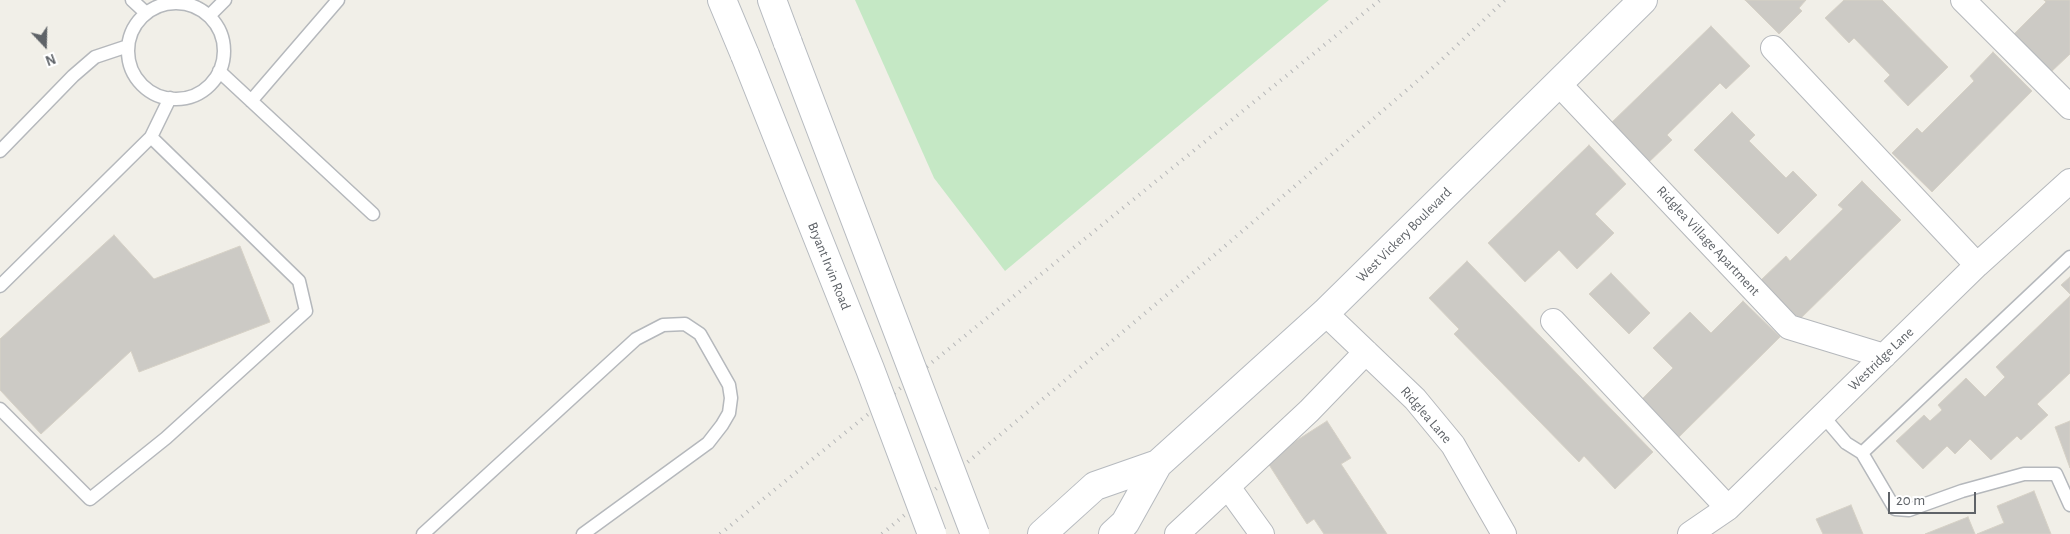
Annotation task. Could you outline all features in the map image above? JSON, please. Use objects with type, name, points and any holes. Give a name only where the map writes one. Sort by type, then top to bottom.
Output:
[{"type":"main road","name":"Bryant Irvin Road","points":[[722,0],[870,370],[932,534]]},
{"type":"main road","points":[[772,0],[975,534]]},
{"type":"main road","name":"West Vickery Boulevard","points":[[1113,534],[1125,523],[1158,464],[1325,313],[1643,0]]},
{"type":"main road","name":"West Vickery Boulevard","points":[[1042,534],[1095,486],[1158,464]]},
{"type":"street","points":[[1963,0],[2070,108]]},
{"type":"street","points":[[1773,48],[1976,265]]},
{"type":"street","name":"Ridglea Village Apartment","points":[[1558,83],[1789,327],[1884,356]]},
{"type":"street","name":"Westridge Lane","points":[[1690,534],[1728,508],[1976,265],[2070,181]]},
{"type":"street","name":"Ridglea Lane","points":[[1325,313],[1415,399],[1452,445],[1504,534]]},
{"type":"street","points":[[1553,321],[1728,508]]},
{"type":"street","points":[[1177,534],[1309,411],[1366,352]]},
{"type":"street","points":[[1228,487],[1262,534]]},
{"type":"lane","points":[[132,0],[146,12]]},
{"type":"lane","points":[[209,16],[225,0]]},
{"type":"lane","points":[[250,101],[338,0]]},
{"type":"lane","points":[[169,3],[185,4],[200,9],[209,16],[221,34],[224,49],[222,65],[215,79],[204,90],[189,97],[170,98],[158,96],[145,88],[134,76],[128,61],[128,46],[132,31],[146,12],[169,3]]},
{"type":"lane","points":[[0,151],[95,57],[128,46]]},
{"type":"lane","points":[[218,71],[373,214]]},
{"type":"lane","points":[[0,286],[151,137],[170,98]]},
{"type":"lane","points":[[0,409],[90,499],[166,438],[306,311],[299,281],[151,137]]},
{"type":"lane","points":[[1862,453],[2070,257]]},
{"type":"lane","points":[[423,534],[636,339],[663,325],[685,324],[700,334],[729,384],[731,398],[729,413],[708,443],[583,534]]},
{"type":"lane","points":[[1823,416],[1846,442],[1862,453],[1895,509],[1909,510],[1962,491],[2024,474],[2056,474],[2070,505]]},
{"type":"green space","points":[[855,0],[1329,0],[1005,271],[934,178]]},
{"type":"building","points":[[1745,0],[1806,0],[1799,8],[1802,11],[1779,34]]},
{"type":"building","points":[[1844,0],[1882,0],[1948,67],[1908,106],[1884,81],[1890,75],[1854,38],[1849,43],[1825,18]]},
{"type":"building","points":[[2044,0],[2070,0],[2070,54],[2050,73],[2013,35],[2046,2]]},
{"type":"building","points":[[1711,26],[1750,66],[1726,89],[1720,83],[1667,135],[1672,140],[1647,164],[1609,125]]},
{"type":"building","points":[[1993,52],[2032,91],[1932,192],[1892,153],[1917,128],[1922,133],[1974,81],[1970,76]]},
{"type":"building","points":[[1732,112],[1755,135],[1749,141],[1786,178],[1793,171],[1817,195],[1778,234],[1694,150]]},
{"type":"building","points":[[1589,145],[1626,184],[1595,214],[1614,233],[1577,269],[1559,250],[1525,282],[1488,243]]},
{"type":"building","points":[[1862,181],[1901,220],[1799,320],[1761,280],[1786,256],[1790,261],[1843,209],[1838,205]]},
{"type":"building","points":[[114,235],[154,279],[240,246],[270,322],[139,372],[131,351],[41,434],[0,390],[0,339]]},
{"type":"building","points":[[1467,261],[1653,452],[1615,489],[1584,456],[1579,462],[1454,334],[1459,329],[1429,298]]},
{"type":"building","points":[[1611,273],[1650,313],[1629,334],[1589,294]]},
{"type":"building","points":[[2070,277],[2070,294],[2061,285]]},
{"type":"building","points":[[2070,296],[2070,373],[2037,404],[2048,415],[2021,440],[2017,436],[1991,460],[1970,439],[1955,454],[1947,446],[1923,469],[1896,441],[1924,415],[1930,421],[1942,410],[1938,405],[1966,378],[1985,397],[2005,377],[1996,367]]},
{"type":"building","points":[[1743,301],[1780,337],[1678,438],[1641,400],[1673,368],[1653,348],[1690,312],[1711,333]]},
{"type":"building","points":[[1327,421],[1351,458],[1341,464],[1387,534],[1324,534],[1314,519],[1307,524],[1266,460]]},
{"type":"building","points":[[2070,421],[2070,468],[2055,427]]},
{"type":"building","points":[[2034,491],[2051,534],[1977,534],[2004,523],[1997,506]]},
{"type":"building","points":[[1851,505],[1863,534],[1823,534],[1816,519]]},
{"type":"building","points":[[1968,517],[1975,534],[1925,534]]},
{"type":"railway","points":[[720,534],[1380,0]]},
{"type":"railway","points":[[882,534],[1218,252],[1436,65],[1505,0]]}]
